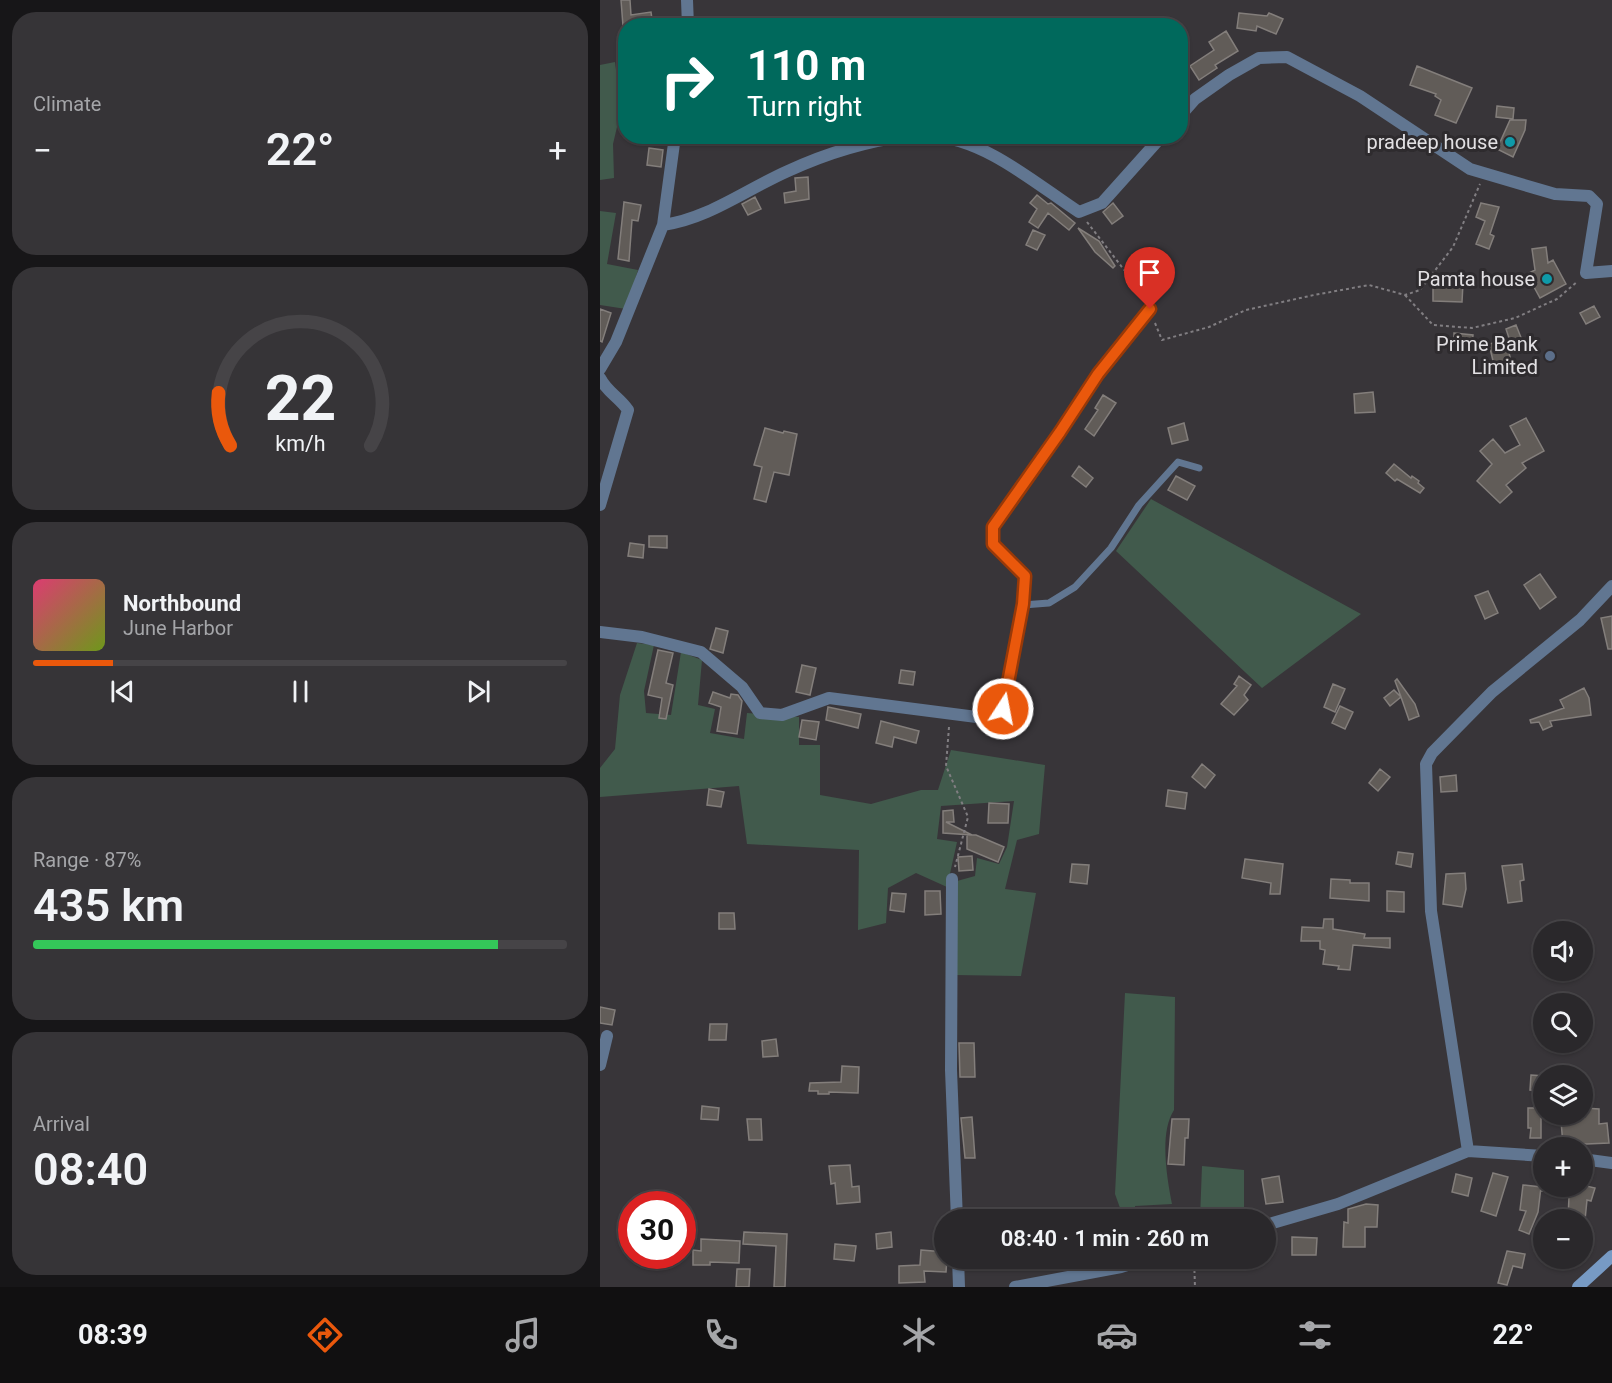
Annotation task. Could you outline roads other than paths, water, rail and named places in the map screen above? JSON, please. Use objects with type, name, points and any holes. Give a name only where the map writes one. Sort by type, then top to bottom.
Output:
[{"type":"street","points":[[687,0],[688,18]]},
{"type":"street","points":[[1188,107],[1195,99],[1229,75],[1259,58],[1287,57],[1360,96],[1470,169],[1555,194],[1589,196],[1597,204],[1586,273],[1612,271]]},
{"type":"street","points":[[600,369],[616,342],[663,225],[674,144]]},
{"type":"street","points":[[663,225],[708,212],[789,170],[865,144]]},
{"type":"street","points":[[967,144],[988,152],[1079,212],[1101,203],[1155,144]]},
{"type":"street","points":[[600,632],[642,637],[700,652],[742,687],[760,713],[782,716],[829,698],[992,718],[1003,709],[1023,604],[1025,576],[993,544],[993,527],[1098,374],[1150,309]]},
{"type":"street","points":[[600,378],[605,389],[621,399],[628,410],[600,505]]},
{"type":"street","points":[[1468,1151],[1431,911],[1426,764],[1432,753],[1492,692],[1580,620],[1612,586]]},
{"type":"street","points":[[952,879],[951,1070],[957,1209]]},
{"type":"street","points":[[600,1065],[607,1036]]},
{"type":"street","points":[[1276,1222],[1338,1204],[1468,1151],[1533,1155]]},
{"type":"street","points":[[1593,1160],[1612,1163]]},
{"type":"street","points":[[1578,1287],[1612,1256]]},
{"type":"street","points":[[958,1269],[959,1287]]},
{"type":"street","points":[[1023,1286],[1110,1269]]},
{"type":"lane","points":[[1023,604],[1049,603],[1075,587],[1111,548],[1139,505],[1178,462],[1199,468]]},
{"type":"place","name":"pradeep house","points":[[1510,142]]},
{"type":"place","name":"Pamta house","points":[[1547,279]]},
{"type":"place","name":"Prime Bank Limited","points":[[1550,356]]}]
